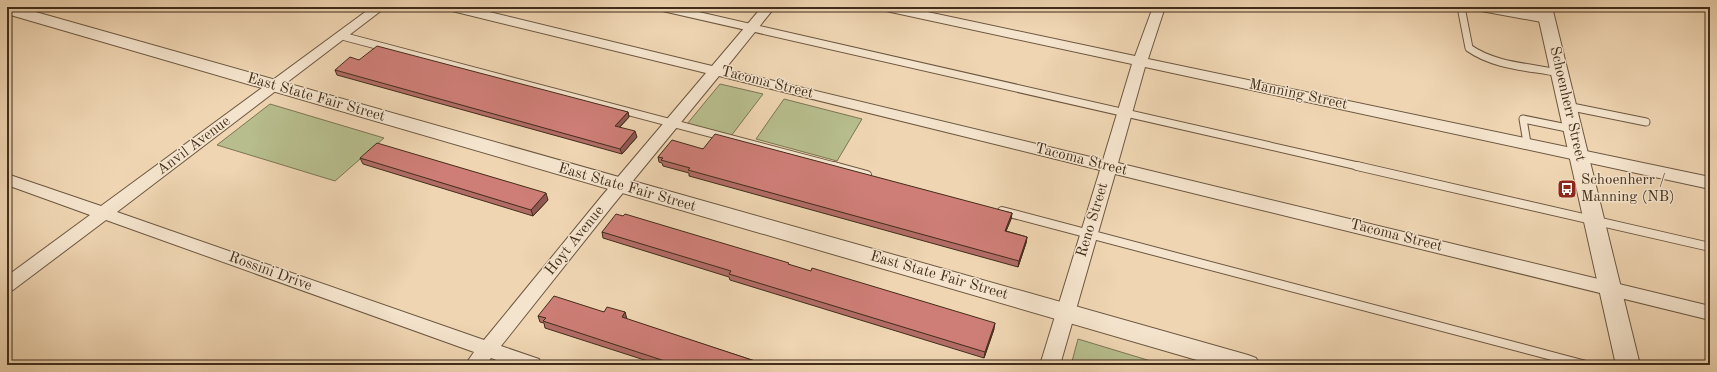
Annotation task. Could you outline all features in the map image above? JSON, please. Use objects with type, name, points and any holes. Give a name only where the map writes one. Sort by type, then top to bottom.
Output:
[{"type":"street","name":"Anvil Avenue","points":[[7,285],[380,7]]},
{"type":"street","name":"Tacoma Street","points":[[452,7],[1710,313]]},
{"type":"street","name":"Hoyt Avenue","points":[[475,365],[620,186],[769,7]]},
{"type":"street","name":"Manning Street","points":[[886,7],[1710,183]]},
{"type":"street","name":"Reno Street","points":[[1050,365],[1140,61],[1159,7]]},
{"type":"street","points":[[1481,7],[1545,13]]},
{"type":"street","name":"East State Fair Street","points":[[7,9],[1248,365]]},
{"type":"street","name":"Schoenherr Street","points":[[1545,13],[1628,365]]},
{"type":"street","name":"Rossini Drive","points":[[7,179],[532,365]]},
{"type":"lane","points":[[660,7],[1710,247]]},
{"type":"lane","points":[[1461,7],[1468,48],[1472,52],[1484,58],[1559,73]]},
{"type":"lane","points":[[342,36],[873,176]]},
{"type":"lane","points":[[1567,106],[1646,122]]},
{"type":"lane","points":[[1527,143],[1523,119],[1572,129]]},
{"type":"lane","points":[[996,210],[1586,365]]},
{"type":"green space","points":[[720,84],[763,94],[731,136],[687,124]]},
{"type":"green space","points":[[784,99],[862,119],[837,161],[756,139]]},
{"type":"green space","points":[[270,104],[384,138],[335,181],[217,145]]},
{"type":"green space","points":[[1078,339],[1164,365],[1071,365]]},
{"type":"building","points":[[377,46],[628,112],[615,126],[635,131],[620,149],[335,70],[350,57],[359,60]]},
{"type":"building","points":[[715,134],[1012,213],[1005,231],[1027,237],[1019,261],[688,170],[690,168],[661,160],[663,158],[658,157],[672,140],[703,149]]},
{"type":"building","points":[[377,143],[546,193],[531,210],[360,158]]},
{"type":"building","points":[[616,214],[623,216],[625,214],[789,263],[788,264],[811,271],[812,268],[995,323],[985,352],[729,274],[731,271],[602,232]]},
{"type":"building","points":[[554,296],[604,312],[607,307],[625,312],[622,317],[767,365],[677,365],[543,321],[546,318],[538,316]]},
{"type":"place","name":"Schoenherr / Manning (NB)","points":[[1567,189]]}]
